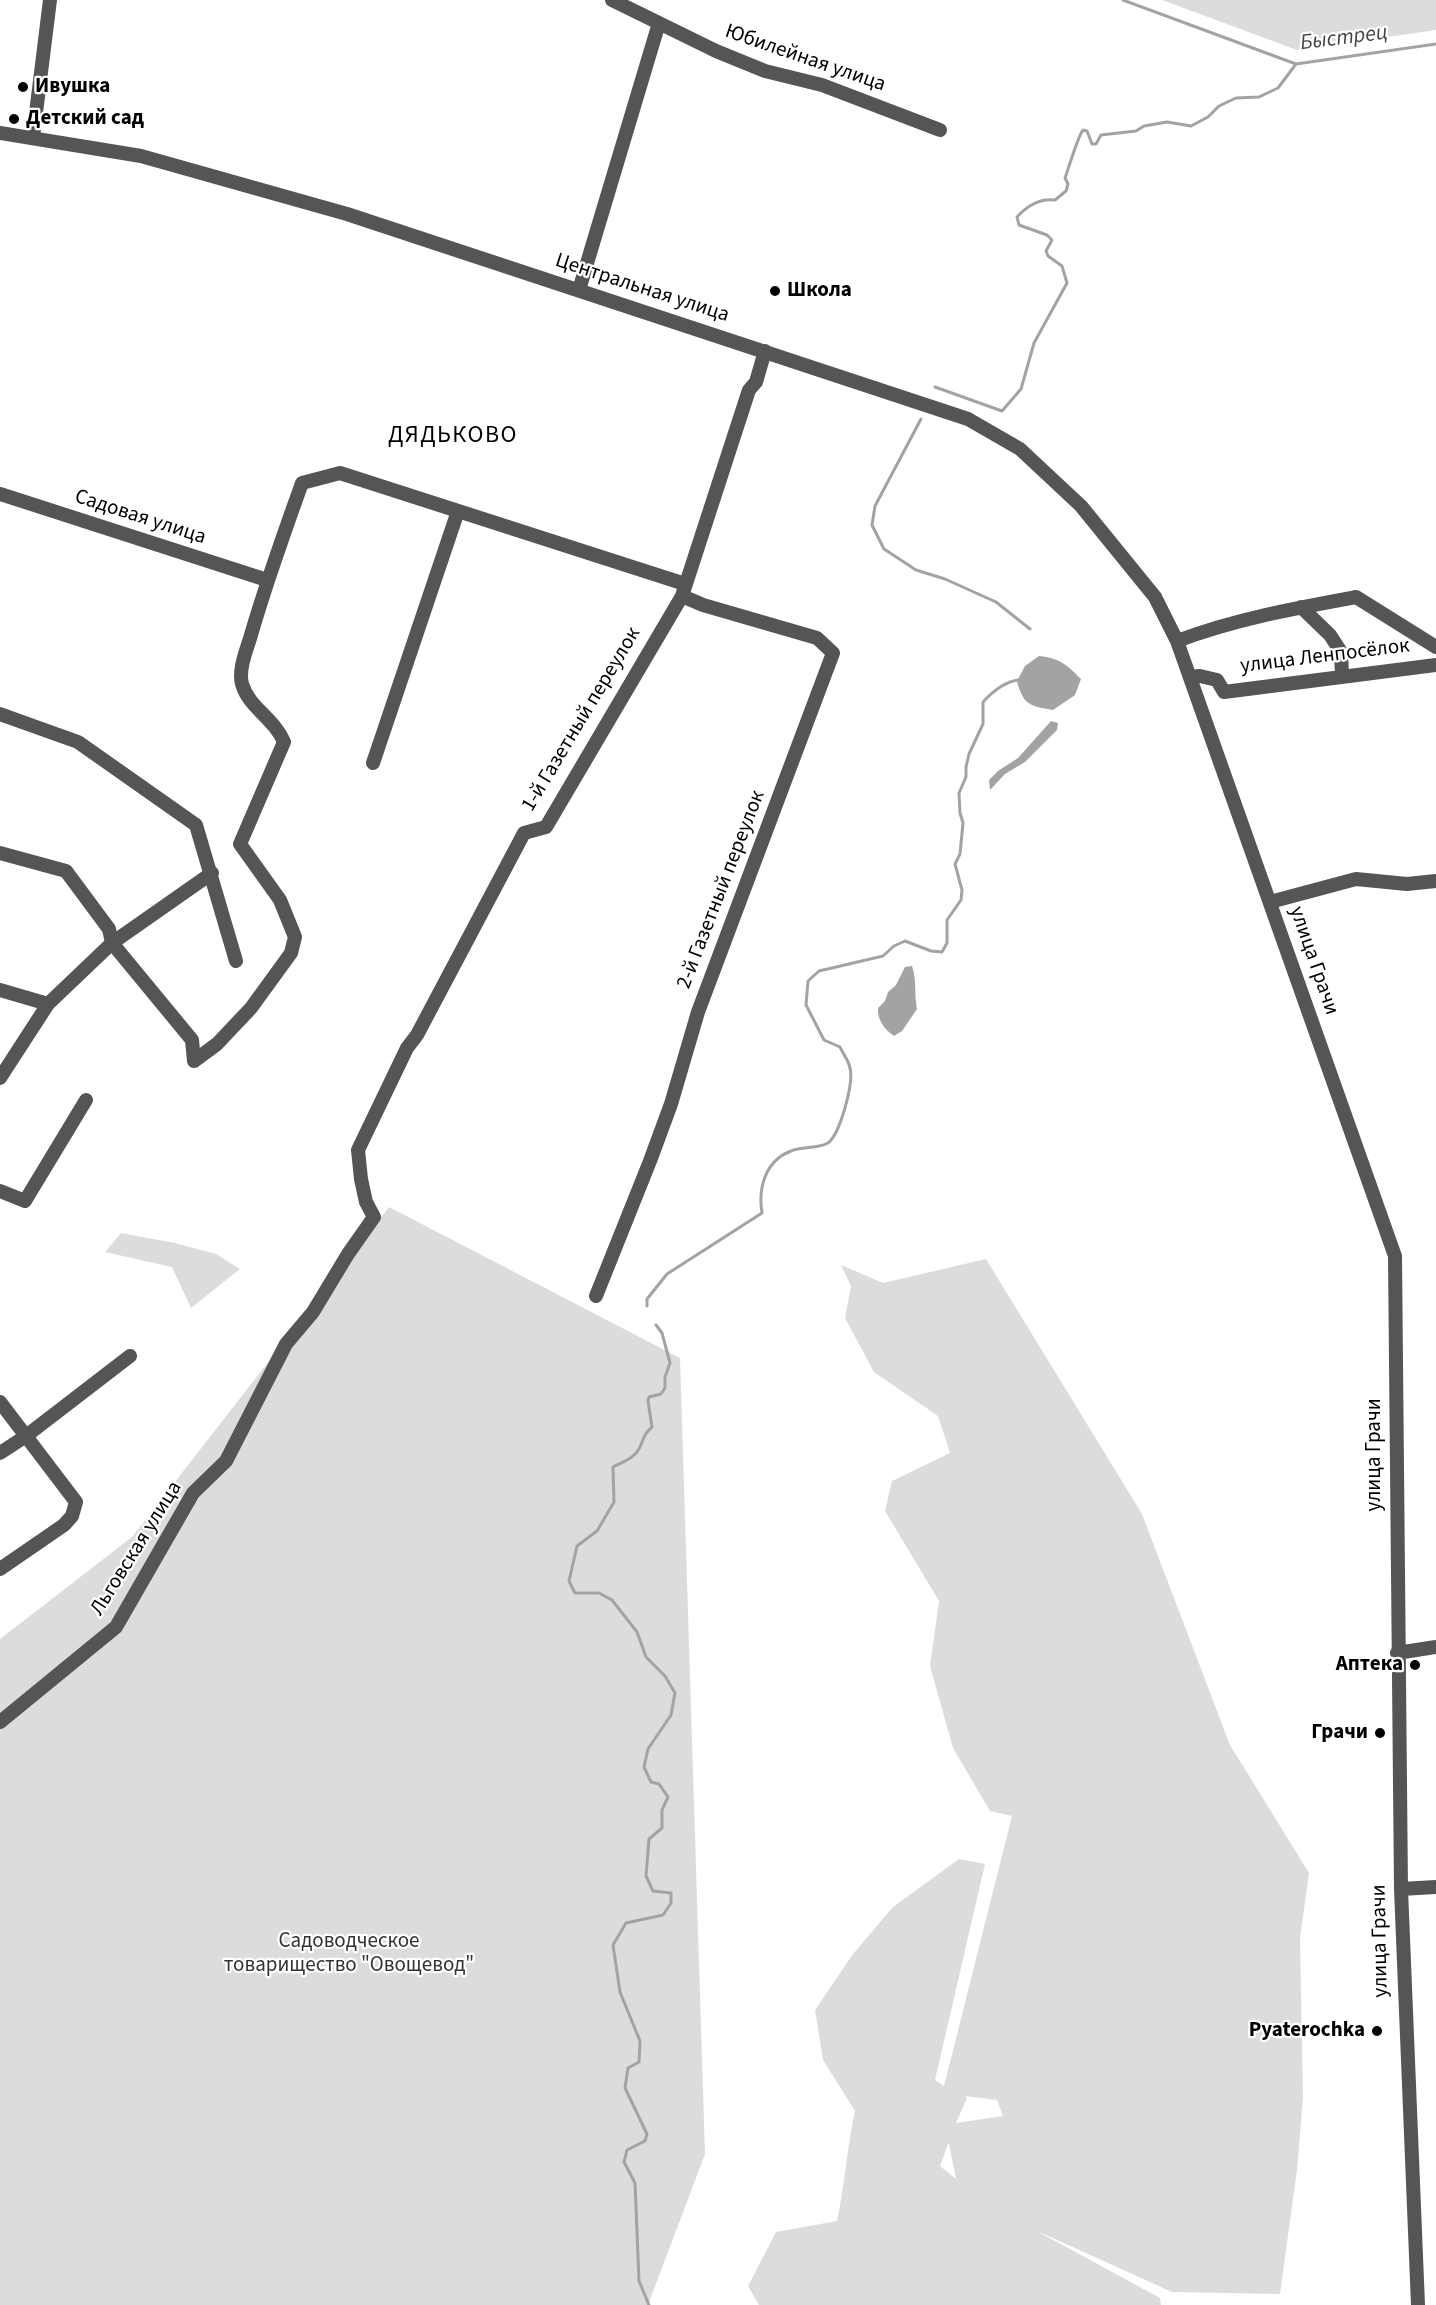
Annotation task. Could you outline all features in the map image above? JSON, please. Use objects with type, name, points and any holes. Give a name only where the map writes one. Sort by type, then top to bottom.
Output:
[{"type":"street","points":[[33,137],[50,0]]},
{"type":"street","name":"Юбилейная улица","points":[[612,0],[716,51],[765,71],[822,85],[939,130]]},
{"type":"street","points":[[579,290],[659,23]]},
{"type":"street","name":"Центральная улица","points":[[0,132],[141,156],[324,208],[968,419],[1020,449],[1081,506],[1155,597],[1177,641]]},
{"type":"street","name":"1-й Газетный переулок","points":[[358,1150],[407,1048],[417,1035],[524,833],[546,827],[684,590],[749,390],[756,382],[765,351]]},
{"type":"street","points":[[0,853],[66,871],[109,928],[112,943],[192,1040],[194,1061],[217,1044],[251,1008],[291,953],[295,938],[280,900],[240,844],[284,742],[278,729],[251,702],[242,682],[243,664],[267,580],[302,483],[340,473],[458,511],[684,590]]},
{"type":"street","name":"Садовая улица","points":[[0,494],[267,580]]},
{"type":"street","points":[[372,763],[458,511]]},
{"type":"street","name":"2-й Газетный переулок","points":[[596,1296],[664,1123],[698,1012],[833,653],[816,638],[703,605],[684,590]]},
{"type":"street","points":[[1177,641],[1209,629],[1300,607],[1356,597],[1436,646]]},
{"type":"street","points":[[1300,607],[1330,634],[1341,652],[1342,676]]},
{"type":"street","name":"улица Грачи","points":[[1177,641],[1395,1256],[1401,1889],[1418,2305]]},
{"type":"street","name":"улица Ленпосёлок","points":[[1190,677],[1200,676],[1216,680],[1224,692],[1436,665]]},
{"type":"street","points":[[0,714],[78,742],[196,825],[212,873],[236,961]]},
{"type":"street","points":[[0,1078],[48,1004],[112,943],[212,873]]},
{"type":"street","points":[[1270,902],[1356,879],[1407,884],[1436,882]]},
{"type":"street","points":[[0,990],[48,1004]]},
{"type":"street","points":[[0,1191],[24,1202],[86,1100]]},
{"type":"street","name":"Льговская улица","points":[[0,1722],[116,1627],[193,1493],[226,1461],[286,1344],[313,1312],[348,1254],[374,1217],[366,1202],[358,1150]]},
{"type":"street","points":[[0,1453],[26,1436],[130,1356]]},
{"type":"street","points":[[0,1402],[76,1502],[72,1516],[64,1525],[0,1569]]},
{"type":"street","points":[[1397,1653],[1436,1647]]},
{"type":"street","points":[[1401,1889],[1436,1887]]},
{"type":"green space","points":[[1162,0],[1436,0],[1436,30],[1297,50]]},
{"type":"green space","name":"Садоводческое товарищество \"Овощевод\"","points":[[389,1207],[680,1358],[705,2154],[648,2305],[0,2305],[0,1639],[132,1537]]},
{"type":"green space","points":[[121,1233],[175,1243],[216,1254],[240,1269],[191,1308],[172,1267],[105,1252]]},
{"type":"green space","points":[[986,1259],[1142,1514],[1230,1745],[1309,1873],[1300,1938],[1303,2098],[1297,2170],[1280,2294],[1172,2292],[1035,2230],[1160,2298],[1161,2305],[759,2305],[748,2286],[776,2232],[837,2221],[855,2111],[823,2060],[815,2010],[853,1954],[893,1907],[959,1859],[985,1864],[935,2080],[944,2086],[1012,1816],[990,1811],[953,1748],[930,1666],[939,1601],[885,1511],[892,1481],[950,1453],[938,1416],[874,1372],[845,1318],[851,1286],[841,1265],[883,1283]],"holes":[[[965,2096],[997,2100],[1003,2116],[956,2123],[967,2098]],[[949,2144],[956,2179],[940,2166]]]},
{"type":"shaded area","points":[[1039,656],[1063,663],[1081,679],[1075,695],[1053,710],[1033,705],[1025,700],[1017,681],[1025,666]]},
{"type":"shaded area","points":[[1051,721],[1058,723],[1057,730],[1025,762],[1005,774],[990,790],[989,780],[1018,758]]},
{"type":"shaded area","points":[[912,966],[917,1009],[902,1031],[894,1036],[882,1024],[878,1008],[885,1001],[888,992],[896,985],[905,967]]},
{"type":"waterway","name":"Быстрец","points":[[1123,0],[1296,64],[1436,44]]},
{"type":"waterway","points":[[935,387],[1002,411],[1021,389],[1034,343],[1067,283],[1062,266],[1048,256],[1046,251],[1052,240],[1047,235],[1019,225],[1017,217],[1034,204],[1044,200],[1055,200],[1066,191],[1068,184],[1065,178],[1083,130],[1087,131],[1092,144],[1096,144],[1101,135],[1136,131],[1144,126],[1167,122],[1191,126],[1208,117],[1219,106],[1236,98],[1259,97],[1278,88],[1296,64]]},
{"type":"waterway","points":[[921,419],[875,506],[872,525],[884,549],[916,570],[945,579],[996,602],[1030,629]]},
{"type":"waterway","points":[[647,1306],[647,1299],[667,1274],[762,1213],[761,1194],[765,1176],[775,1161],[791,1151],[824,1145],[833,1138],[848,1096],[850,1068],[840,1047],[824,1040],[806,1005],[808,981],[819,971],[883,956],[894,946],[905,941],[931,951],[942,952],[947,943],[947,920],[961,900],[962,890],[955,864],[960,854],[963,823],[959,793],[966,777],[969,754],[983,724],[983,702],[999,688],[1018,680]]},
{"type":"waterway","points":[[649,2305],[639,2281],[635,2183],[624,2162],[627,2150],[645,2141],[647,2134],[625,2088],[628,2068],[639,2062],[640,2041],[620,1992],[613,1945],[626,1923],[663,1915],[671,1903],[671,1893],[653,1891],[646,1876],[649,1839],[662,1828],[662,1810],[668,1797],[659,1784],[651,1782],[644,1767],[648,1749],[671,1715],[675,1693],[665,1676],[646,1657],[637,1632],[612,1600],[599,1593],[575,1593],[569,1581],[577,1546],[597,1531],[614,1502],[613,1467],[635,1454],[652,1427],[649,1397],[661,1394],[665,1388],[665,1377],[670,1363],[662,1333],[656,1325]]},
{"type":"place","name":"Ивушка","points":[[23,87]]},
{"type":"place","name":"Детский сад","points":[[14,119]]},
{"type":"place","name":"Школа","points":[[775,291]]},
{"type":"place","name":"Аптека","points":[[1415,1665]]},
{"type":"place","name":"Грачи","points":[[1380,1733]]},
{"type":"place","name":"Pyaterochka","points":[[1377,2031]]},
{"type":"district","name":"ДЯДЬКОВО","points":[[453,437]]}]
